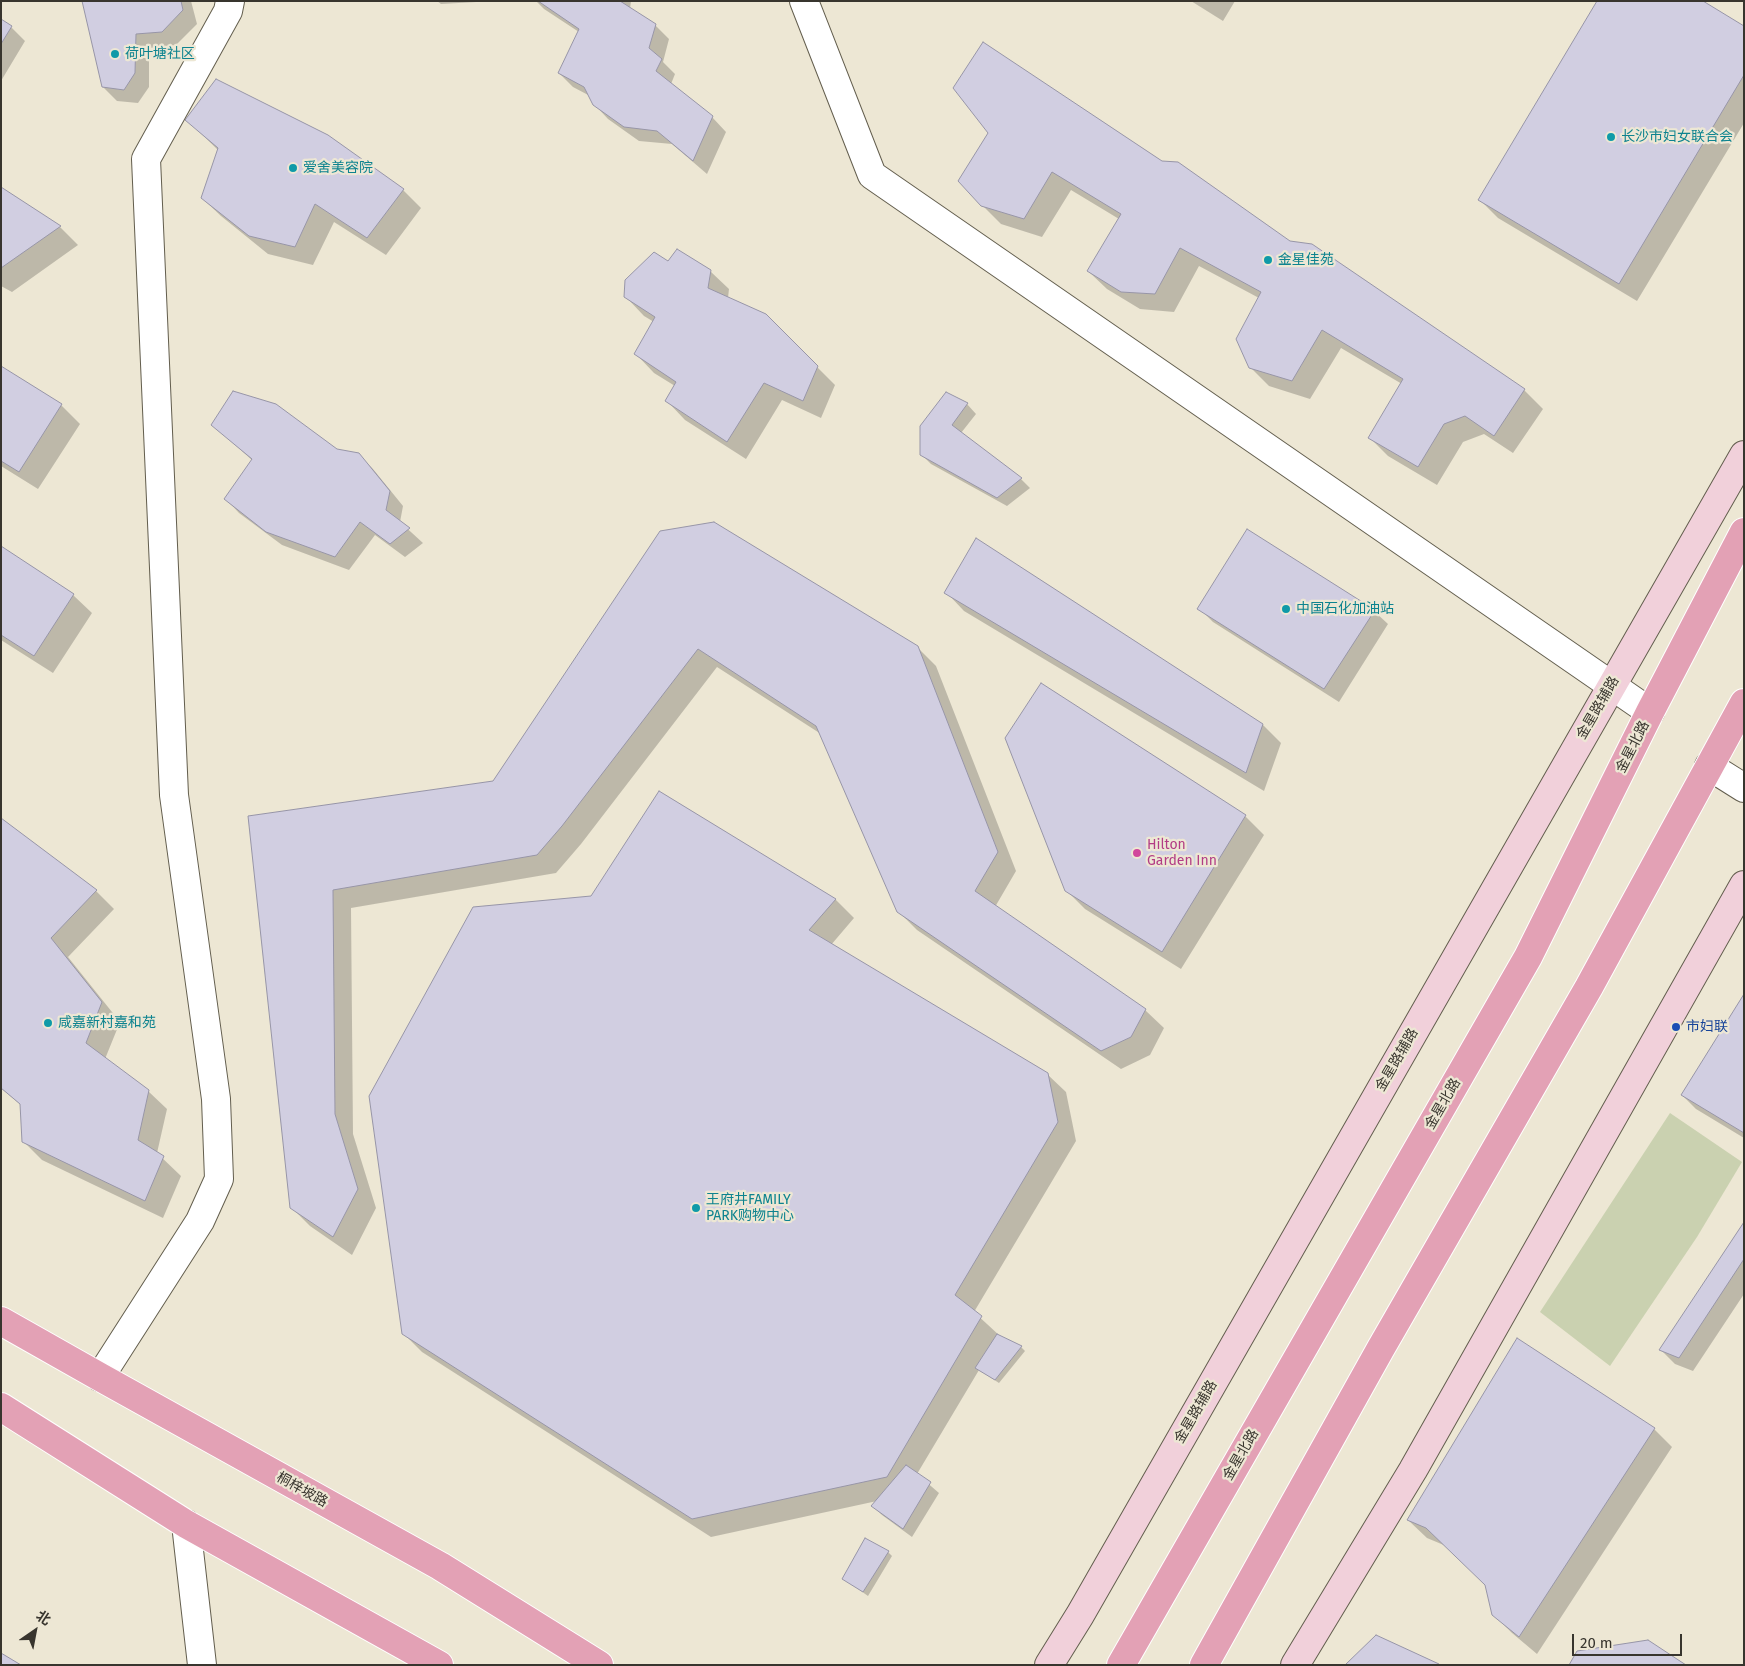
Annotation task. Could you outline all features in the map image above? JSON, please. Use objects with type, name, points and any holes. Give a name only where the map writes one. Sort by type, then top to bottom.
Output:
[{"type":"main road","name":"金星北路","points":[[1121,1665],[1528,957],[1650,712],[1744,532]]},
{"type":"main road","points":[[1204,1665],[1376,1357],[1589,987],[1744,703]]},
{"type":"main road","name":"桐梓坡路","points":[[1,1320],[440,1566],[599,1665]]},
{"type":"main road","points":[[1,1407],[186,1524],[439,1665]]},
{"type":"street","points":[[100,1377],[200,1221],[219,1180],[216,1099],[174,795],[146,159],[228,12],[230,1]]},
{"type":"street","points":[[804,1],[872,175],[1650,712]]},
{"type":"street","name":"金星路辅路","points":[[1049,1665],[1085,1607],[1744,455]]},
{"type":"street","points":[[1709,766],[1744,788]]},
{"type":"street","points":[[1295,1665],[1413,1470],[1744,884]]},
{"type":"street","points":[[186,1524],[202,1665]]},
{"type":"green space","points":[[1670,1113],[1742,1162],[1697,1237],[1610,1366],[1540,1312]]},
{"type":"building","name":"荷叶塘社区","points":[[82,1],[181,1],[183,10],[162,32],[136,34],[135,73],[124,90],[102,87]]},
{"type":"building","points":[[538,1],[620,1],[656,24],[649,48],[662,59],[656,71],[713,116],[693,161],[657,131],[624,127],[593,105],[584,87],[558,73],[579,29]]},
{"type":"building","name":"长沙市妇女联合会","points":[[1597,1],[1703,1],[1744,26],[1744,75],[1619,284],[1478,200]]},
{"type":"building","points":[[1,19],[12,26],[1,44]]},
{"type":"building","name":"金星佳苑","points":[[983,42],[1162,161],[1178,162],[1290,241],[1312,244],[1525,389],[1494,436],[1465,416],[1444,424],[1418,467],[1368,438],[1403,379],[1322,330],[1292,381],[1249,368],[1236,339],[1261,292],[1180,248],[1155,294],[1121,292],[1087,271],[1121,214],[1052,172],[1024,219],[981,206],[958,181],[988,133],[953,88]]},
{"type":"building","name":"爱舍美容院","points":[[216,79],[328,135],[404,189],[367,238],[315,204],[295,247],[249,236],[201,198],[218,148],[185,120]]},
{"type":"building","points":[[1,187],[61,226],[1,268]]},
{"type":"building","points":[[677,249],[711,270],[708,288],[766,314],[818,366],[803,401],[764,383],[727,442],[665,401],[676,382],[634,354],[655,317],[624,297],[625,280],[654,252],[668,261]]},
{"type":"building","points":[[1,366],[62,404],[19,472],[1,461]]},
{"type":"building","points":[[233,391],[276,404],[337,449],[359,453],[390,491],[386,510],[410,528],[390,544],[360,522],[335,557],[266,532],[224,499],[252,459],[211,425]]},
{"type":"building","points":[[946,392],[968,403],[952,425],[1022,478],[997,498],[920,455],[920,426]]},
{"type":"building","points":[[714,522],[918,646],[998,852],[975,891],[1146,1009],[1131,1037],[1101,1051],[897,912],[816,726],[698,649],[562,826],[537,855],[333,890],[335,1114],[358,1189],[333,1237],[290,1208],[248,816],[493,781],[660,531]]},
{"type":"building","name":"中国石化加油站","points":[[1247,529],[1375,610],[1324,689],[1197,609]]},
{"type":"building","points":[[976,538],[1263,724],[1246,773],[944,593]]},
{"type":"building","points":[[1,546],[74,594],[34,656],[1,635]]},
{"type":"building","name":"Hilton Garden Inn","points":[[1041,683],[1246,815],[1162,952],[1065,891],[1005,738]]},
{"type":"building","name":"王府井FAMILY PARK购物中心","points":[[659,791],[836,899],[809,930],[1048,1073],[1058,1122],[955,1295],[982,1316],[887,1477],[692,1519],[402,1334],[369,1096],[473,907],[591,896]]},
{"type":"building","name":"咸嘉新村嘉和苑","points":[[1,818],[97,890],[51,938],[102,1002],[86,1043],[149,1090],[138,1140],[164,1156],[145,1201],[22,1142],[20,1104],[1,1088]]},
{"type":"building","points":[[1744,994],[1744,1133],[1681,1095]]},
{"type":"building","points":[[1744,1222],[1744,1259],[1679,1358],[1659,1350]]},
{"type":"building","points":[[997,1334],[1022,1346],[995,1380],[975,1368]]},
{"type":"building","points":[[1517,1338],[1655,1428],[1519,1637],[1492,1615],[1485,1585],[1426,1528],[1407,1520]]},
{"type":"building","points":[[906,1465],[931,1482],[903,1529],[871,1506]]},
{"type":"building","points":[[865,1538],[889,1551],[863,1592],[842,1579]]},
{"type":"building","points":[[1376,1635],[1439,1664],[1440,1665],[1345,1665]]},
{"type":"building","points":[[1648,1640],[1686,1665],[1569,1665],[1577,1651]]},
{"type":"building","points":[[1,1653],[21,1665],[1,1665]]},
{"type":"place","name":"荷叶塘社区","points":[[115,54]]},
{"type":"place","name":"长沙市妇女联合会","points":[[1611,137]]},
{"type":"place","name":"爱舍美容院","points":[[293,168]]},
{"type":"place","name":"金星佳苑","points":[[1268,260]]},
{"type":"place","name":"中国石化加油站","points":[[1286,609]]},
{"type":"place","name":"Hilton Garden Inn","points":[[1137,853]]},
{"type":"place","name":"咸嘉新村嘉和苑","points":[[48,1023]]},
{"type":"place","name":"市妇联","points":[[1676,1027]]},
{"type":"place","name":"王府井FAMILY PARK购物中心","points":[[696,1208]]}]
